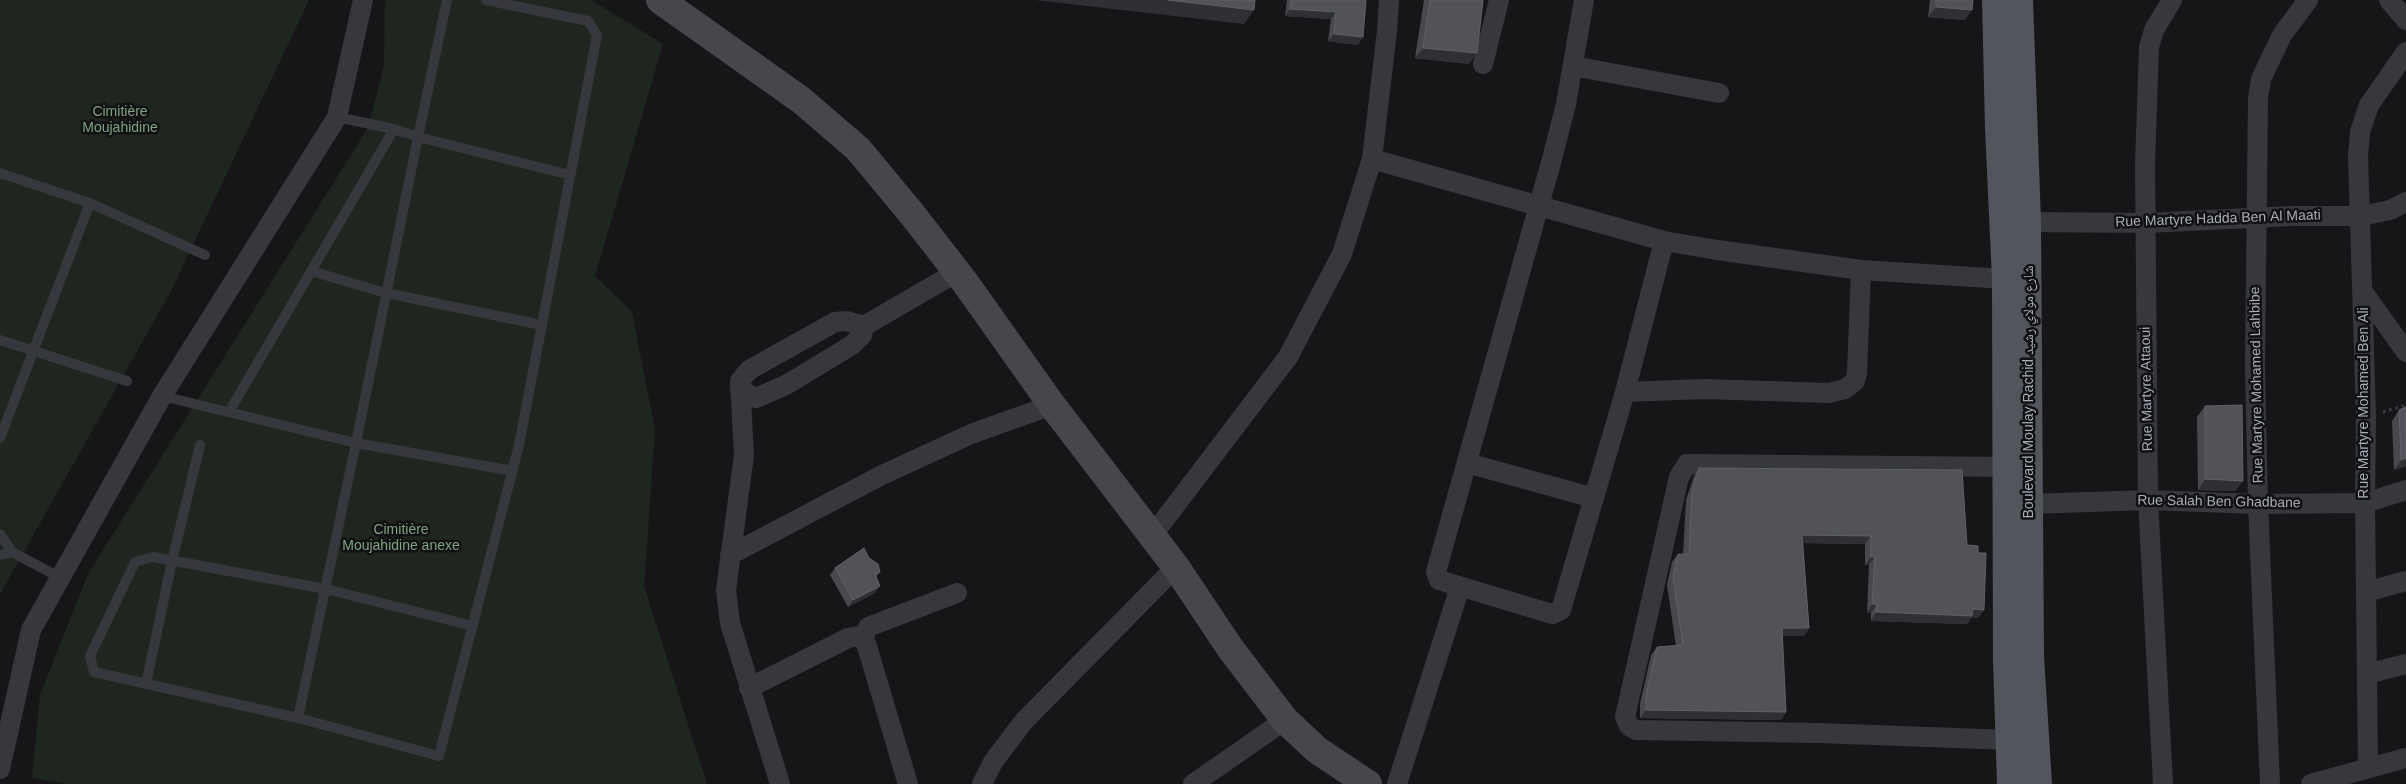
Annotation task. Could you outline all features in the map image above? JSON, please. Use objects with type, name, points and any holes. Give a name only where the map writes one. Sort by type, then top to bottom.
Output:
[{"type":"main road","name":"Boulevard Moulay Rachid شارع مولاي رشيد","points":[[1996,0],[1998,127],[2006,279],[2007,659],[2011,784]]},
{"type":"main road","name":"Boulevard Moulay Rachid شارع مولاي رشيد","points":[[2019,0],[2027,222],[2030,657],[2038,784]]},
{"type":"street","points":[[0,769],[31,630],[162,396],[337,117],[363,0]]},
{"type":"street","points":[[660,0],[774,80],[838,131],[880,174],[957,272],[1052,405],[1176,567],[1230,648],[1285,720],[1317,750],[1368,784]]},
{"type":"street","points":[[1152,536],[1288,357],[1342,254],[1372,159],[1389,0]]},
{"type":"street","points":[[1483,64],[1499,0]]},
{"type":"street","points":[[1584,0],[1566,104],[1436,572],[1439,580],[1552,614],[1559,613],[1625,392],[1664,241]]},
{"type":"street","name":"Rue Martyre Attaoui","points":[[2163,784],[2148,500],[2146,92],[2149,47],[2154,30],[2172,0]]},
{"type":"street","name":"Rue Martyre Mohamed Lahbibe","points":[[2270,784],[2258,504],[2256,217],[2258,98],[2261,79],[2282,36],[2308,0]]},
{"type":"street","points":[[2389,0],[2406,20]]},
{"type":"street","name":"Rue Martyre Mohamed Ben Ali","points":[[2368,768],[2363,292],[2358,156],[2362,126],[2370,105],[2406,52]]},
{"type":"street","points":[[1573,66],[1719,93]]},
{"type":"street","points":[[1372,159],[1664,241],[1861,270],[2006,279]]},
{"type":"street","name":"Rue Martyre Hadda Ben Al Maati","points":[[2027,222],[2146,223],[2256,217],[2361,216],[2390,210],[2406,202]]},
{"type":"street","points":[[1625,392],[1705,389],[1829,392],[1845,389],[1855,381],[1857,373],[1861,270]]},
{"type":"street","points":[[780,784],[730,623],[726,590],[744,455],[740,381],[749,370],[835,322],[846,321],[864,326],[957,272]]},
{"type":"street","points":[[2363,292],[2406,352]]},
{"type":"street","points":[[740,390],[756,398],[786,385],[852,345],[862,334],[864,326]]},
{"type":"street","points":[[730,556],[880,476],[972,434],[1052,405]]},
{"type":"street","points":[[1467,463],[1594,498]]},
{"type":"street","points":[[2007,467],[1687,464],[1680,477],[1625,717],[1629,726],[1636,730],[1819,732],[2010,740]]},
{"type":"street","name":"Rue Salah Ben Ghadbane","points":[[2030,504],[2148,500],[2258,504],[2365,503],[2406,490]]},
{"type":"street","points":[[982,784],[993,762],[1024,722],[1176,567]]},
{"type":"street","points":[[2366,592],[2406,581]]},
{"type":"street","points":[[1397,784],[1460,587]]},
{"type":"street","points":[[863,638],[868,627],[957,593]]},
{"type":"street","points":[[749,688],[848,638],[855,635],[863,638],[908,784]]},
{"type":"street","points":[[2367,674],[2406,664]]},
{"type":"street","points":[[1193,784],[1285,720]]},
{"type":"street","points":[[2311,784],[2406,758]]},
{"type":"lane","points":[[298,718],[447,0]]},
{"type":"lane","points":[[473,626],[326,589],[153,557],[136,562],[90,656],[94,672],[298,718],[439,756],[473,626],[513,471],[597,34],[588,21],[486,0]]},
{"type":"lane","points":[[337,117],[394,129],[418,138],[570,175]]},
{"type":"lane","points":[[229,412],[394,129]]},
{"type":"lane","points":[[0,174],[90,203],[205,255]]},
{"type":"lane","points":[[0,438],[90,203]]},
{"type":"lane","points":[[311,271],[386,294],[542,325]]},
{"type":"lane","points":[[0,340],[127,381]]},
{"type":"lane","points":[[162,396],[356,443],[513,471]]},
{"type":"lane","points":[[146,684],[172,561],[200,445]]},
{"type":"lane","points":[[0,534],[12,552],[59,577]]},
{"type":"lane","points":[[0,554],[12,552]]},
{"type":"green space","name":"Cimitière Moujahidine","points":[[0,0],[309,0],[171,291],[0,594]]},
{"type":"green space","name":"Cimitière Moujahidine anexe","points":[[385,0],[591,0],[663,44],[595,276],[632,312],[655,430],[644,586],[707,784],[67,784],[32,778],[40,695],[88,574],[368,128],[384,65]]},
{"type":"building","points":[[1168,0],[1255,0],[1254,10]]},
{"type":"building","points":[[1291,0],[1366,0],[1363,37],[1334,34],[1336,12],[1290,9]]},
{"type":"building","points":[[1430,0],[1483,0],[1477,53],[1423,48]]},
{"type":"building","points":[[1936,0],[1973,0],[1972,10],[1936,7]]},
{"type":"building","points":[[2242,405],[2243,481],[2205,479],[2205,406]]},
{"type":"building","points":[[2406,407],[2406,458],[2401,460],[2399,410]]},
{"type":"building","points":[[1699,468],[1962,470],[1967,545],[1978,546],[1978,553],[1986,553],[1984,610],[1973,609],[1972,616],[1876,612],[1877,604],[1872,604],[1875,557],[1871,557],[1871,536],[1802,535],[1809,628],[1782,628],[1786,712],[1646,710],[1646,695],[1657,647],[1683,645],[1673,577],[1678,554],[1689,554],[1692,492]]},
{"type":"building","points":[[864,548],[869,558],[878,564],[880,572],[875,574],[880,586],[853,600],[835,568]]}]
